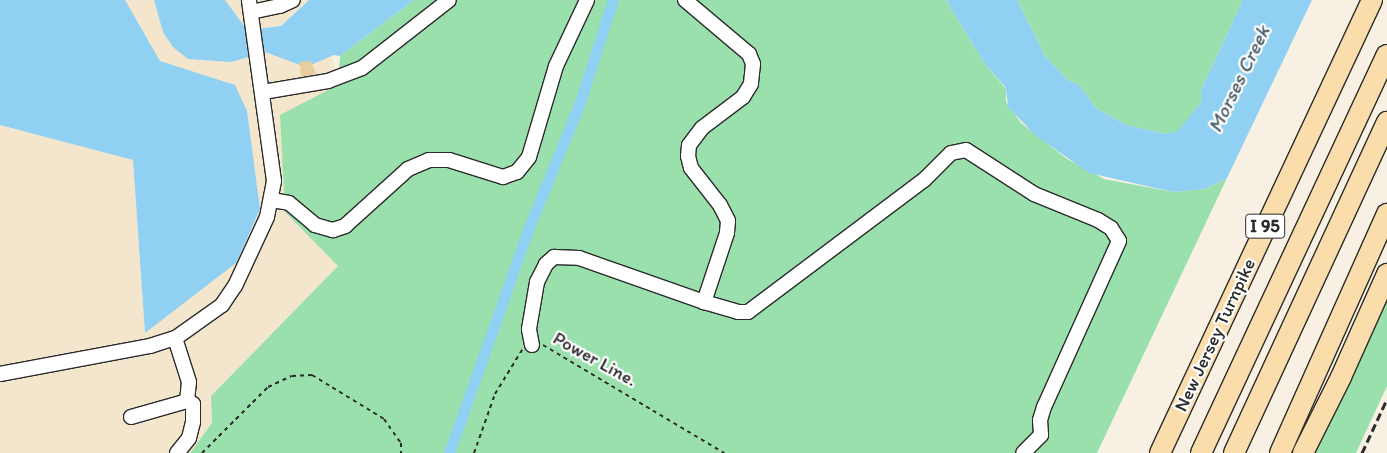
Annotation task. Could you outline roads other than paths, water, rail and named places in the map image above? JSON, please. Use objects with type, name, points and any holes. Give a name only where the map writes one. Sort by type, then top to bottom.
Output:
[{"type":"highway","name":"New Jersey Turnpike","points":[[1160,453],[1372,0]]},
{"type":"highway","name":"New Jersey Turnpike","points":[[1201,453],[1387,55]]},
{"type":"highway","points":[[1234,453],[1387,122]]},
{"type":"highway","points":[[1280,453],[1387,214]]},
{"type":"highway","points":[[1303,453],[1341,377],[1387,274]]},
{"type":"lane","points":[[0,374],[150,346],[175,338],[203,322],[222,305],[248,263],[272,200],[272,160],[250,6],[280,6],[293,0]]},
{"type":"lane","points":[[263,92],[328,81],[362,68],[449,0]]},
{"type":"lane","points":[[272,200],[289,203],[320,228],[333,230],[344,226],[408,169],[428,160],[449,160],[503,176],[517,172],[529,157],[556,66],[587,0]]},
{"type":"lane","points":[[685,0],[748,54],[753,64],[751,84],[743,97],[702,128],[689,146],[688,156],[691,168],[720,206],[728,221],[727,233],[704,302]]},
{"type":"lane","points":[[532,345],[529,328],[537,282],[546,264],[554,257],[579,258],[738,312],[755,308],[924,180],[951,153],[972,151],[1034,194],[1098,220],[1111,228],[1119,241],[1044,407],[1040,420],[1041,435],[1023,453]]},
{"type":"lane","points":[[175,338],[189,382],[187,401]]},
{"type":"lane","points":[[132,417],[187,401],[193,404],[194,422],[189,438],[177,453]]},
{"type":"water","points":[[0,0],[125,0],[160,61],[235,85],[247,111],[260,209],[236,263],[145,333],[133,160],[0,125]]},
{"type":"water","points":[[154,0],[225,0],[247,30],[281,26],[309,0],[414,0],[340,56],[334,55],[313,64],[300,65],[265,52],[231,62],[188,59],[173,47],[163,32]]},
{"type":"water","name":"Morses Creek","points":[[946,0],[1017,0],[1045,56],[1068,80],[1079,85],[1096,108],[1126,125],[1166,134],[1178,131],[1202,101],[1201,90],[1243,0],[1312,0],[1227,178],[1205,189],[1173,192],[1089,173],[1035,135],[1008,107],[1006,88],[985,64]]},
{"type":"waterway","points":[[449,453],[529,227],[579,105],[613,0]]},
{"type":"railway","points":[[1362,453],[1387,399]]}]
